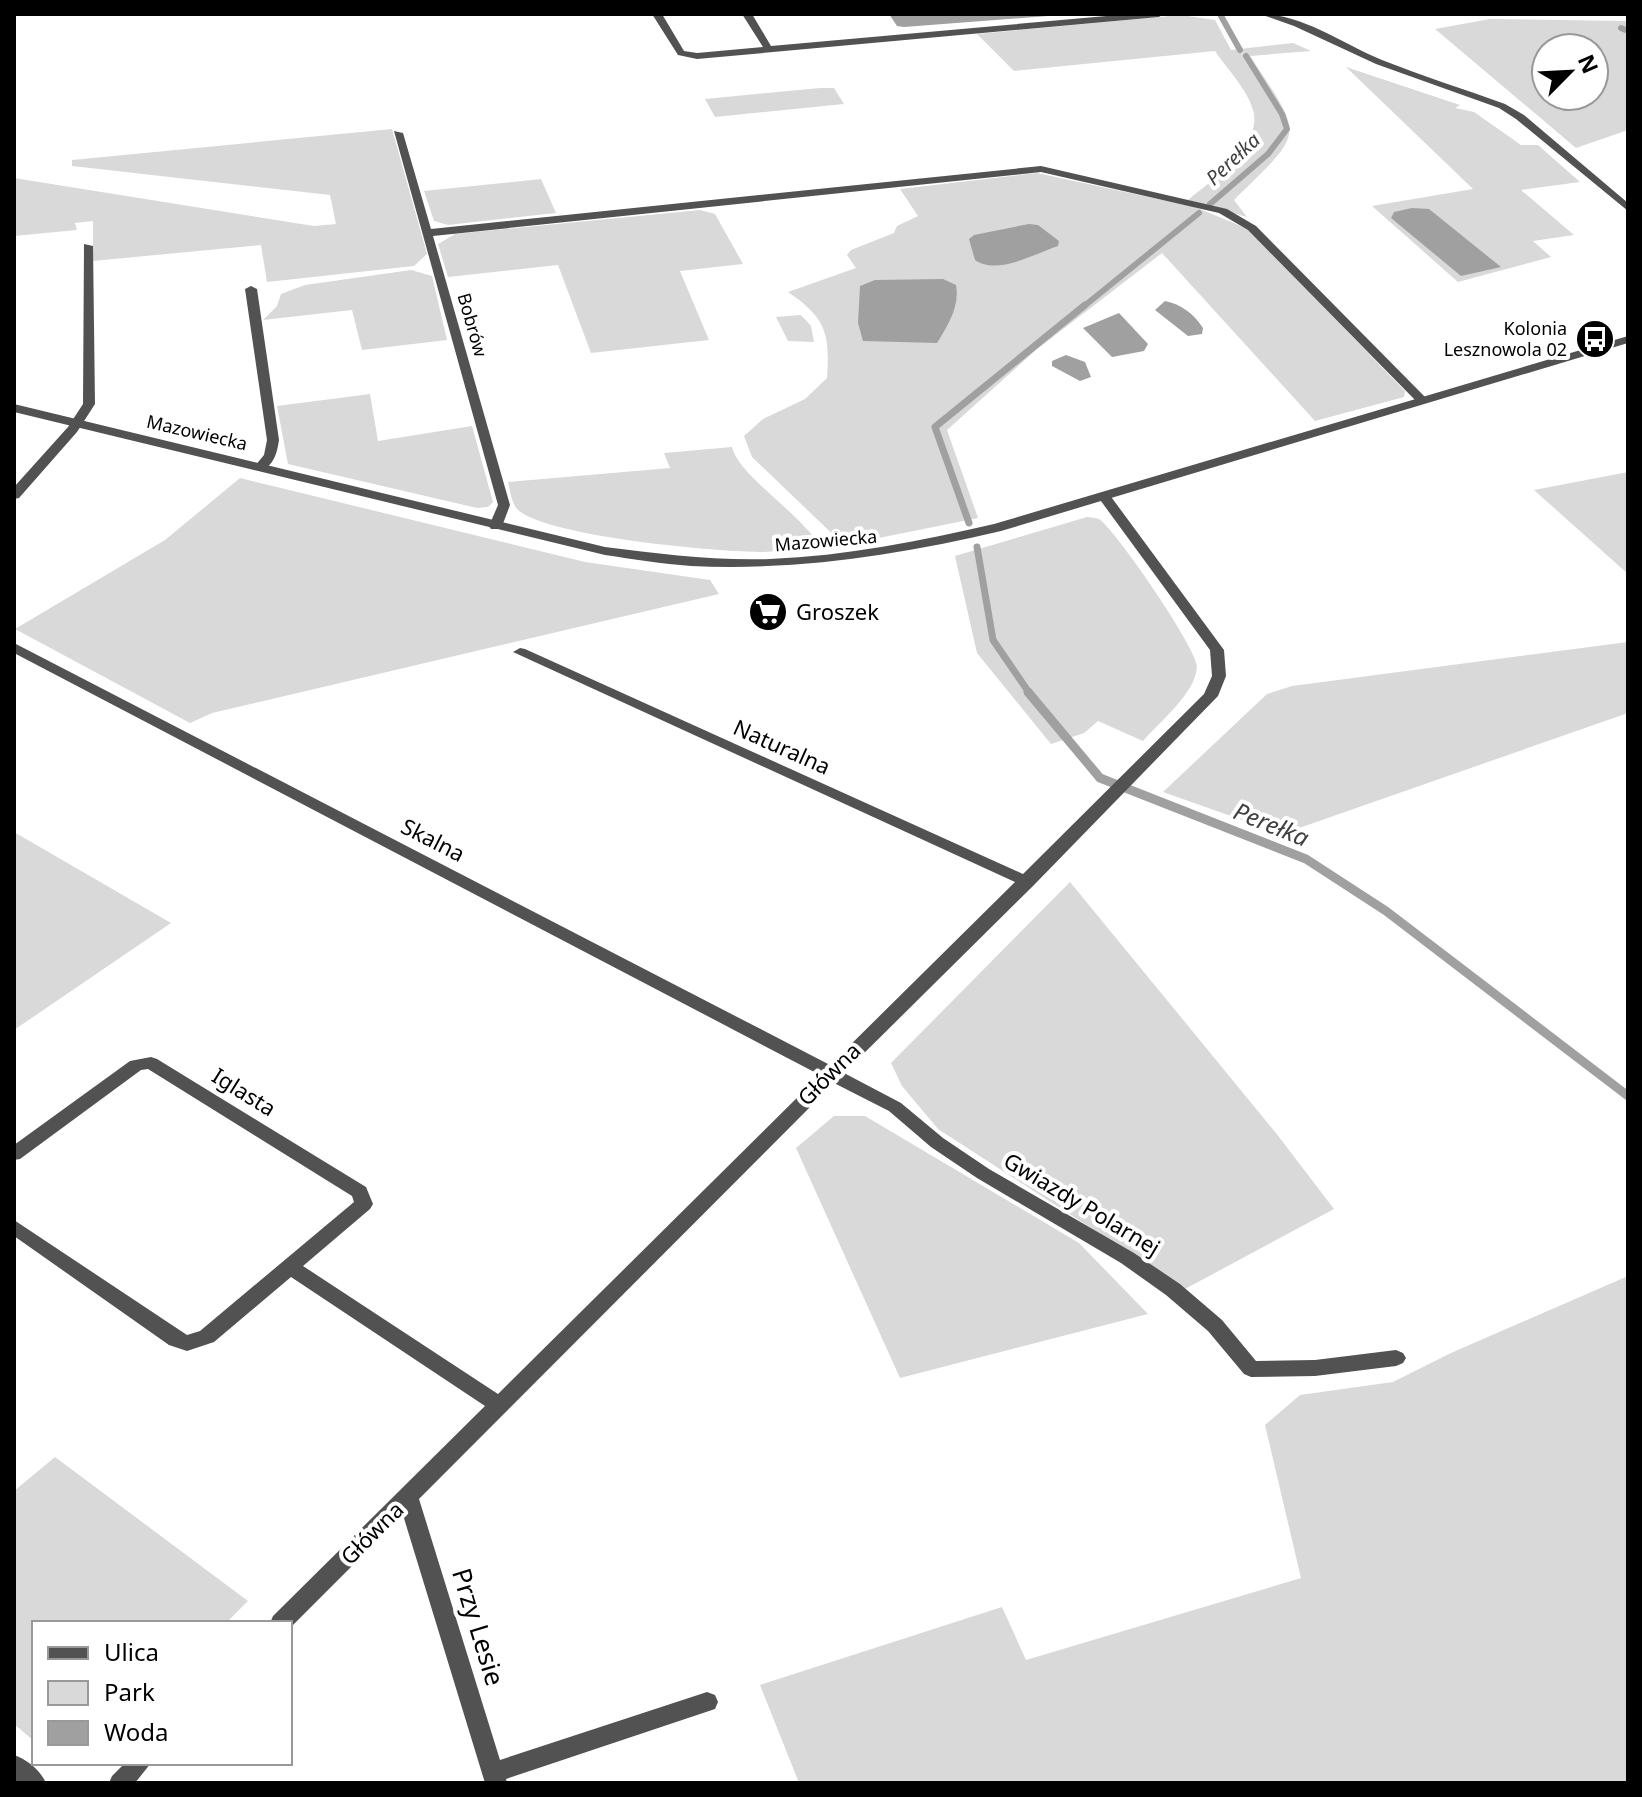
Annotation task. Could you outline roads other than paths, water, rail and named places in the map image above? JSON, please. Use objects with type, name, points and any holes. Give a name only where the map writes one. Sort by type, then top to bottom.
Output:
[{"type":"street","points":[[657,14],[686,55],[1159,14]]},
{"type":"street","points":[[747,14],[769,50]]},
{"type":"street","points":[[1265,14],[1297,24],[1379,62],[1502,106],[1628,208]]},
{"type":"street","name":"Bobrów","points":[[398,133],[504,505],[496,526]]},
{"type":"street","points":[[428,233],[1041,169],[1223,211],[1252,228],[1422,400]]},
{"type":"street","points":[[14,495],[77,423],[89,400],[88,246]]},
{"type":"street","points":[[251,289],[273,440],[270,456],[260,467]]},
{"type":"street","name":"Mazowiecka","points":[[14,408],[496,526],[671,562],[795,563],[889,553],[969,538],[1628,339]]},
{"type":"street","name":"Główna","points":[[283,1621],[831,1071],[1027,882],[1211,696],[1219,676],[1219,659],[1210,639],[1104,497]]},
{"type":"street","name":"Skalna","points":[[14,647],[831,1071]]},
{"type":"street","name":"Naturalna","points":[[520,652],[1027,882]]},
{"type":"street","name":"Iglasta","points":[[14,1154],[136,1065],[151,1063],[364,1198],[364,1204],[292,1268],[207,1337],[187,1343],[176,1340],[14,1227]]},
{"type":"street","name":"Gwiazdy Polarnej","points":[[831,1071],[895,1107],[923,1134],[990,1176],[1120,1250],[1173,1289],[1223,1335],[1251,1369],[1315,1368],[1396,1358]]},
{"type":"street","points":[[292,1268],[499,1405]]},
{"type":"street","name":"Przy Lesie","points":[[408,1498],[494,1778],[707,1702]]},
{"type":"street","points":[[14,1765],[35,1783]]},
{"type":"street","points":[[120,1783],[138,1765]]},
{"type":"water","points":[[889,14],[1073,14],[904,27],[897,26]]},
{"type":"water","points":[[1412,208],[1429,209],[1501,267],[1461,276],[1391,218],[1394,212]]},
{"type":"water","points":[[1038,225],[1059,241],[1058,246],[1028,258],[994,266],[975,260],[969,239],[974,235]]},
{"type":"water","points":[[943,279],[956,285],[957,293],[955,308],[937,343],[863,341],[858,323],[860,286],[875,280]]},
{"type":"water","points":[[1165,301],[1191,314],[1203,328],[1202,334],[1188,336],[1155,310]]},
{"type":"water","points":[[1119,313],[1148,344],[1144,351],[1112,357],[1083,328]]},
{"type":"water","points":[[1066,355],[1085,362],[1091,377],[1080,381],[1052,366],[1052,361]]},
{"type":"waterway","name":"Perełka","points":[[1221,16],[1240,50]]},
{"type":"waterway","points":[[1621,28],[1628,31]]},
{"type":"waterway","name":"Perełka","points":[[1210,204],[1268,154],[1287,129],[1282,114],[1246,56]]},
{"type":"waterway","name":"Perełka","points":[[1083,307],[1199,213]]},
{"type":"waterway","name":"Perełka","points":[[969,523],[935,427],[1085,305]]},
{"type":"waterway","name":"Perełka","points":[[977,547],[993,640],[1030,694]]},
{"type":"waterway","name":"Perełka","points":[[1028,692],[1100,778],[1306,859],[1386,911],[1628,1096]]},
{"type":"place","name":"Kolonia Lesznowola 02","points":[[1595,339]]},
{"type":"place","name":"Groszek","points":[[768,612]]}]
